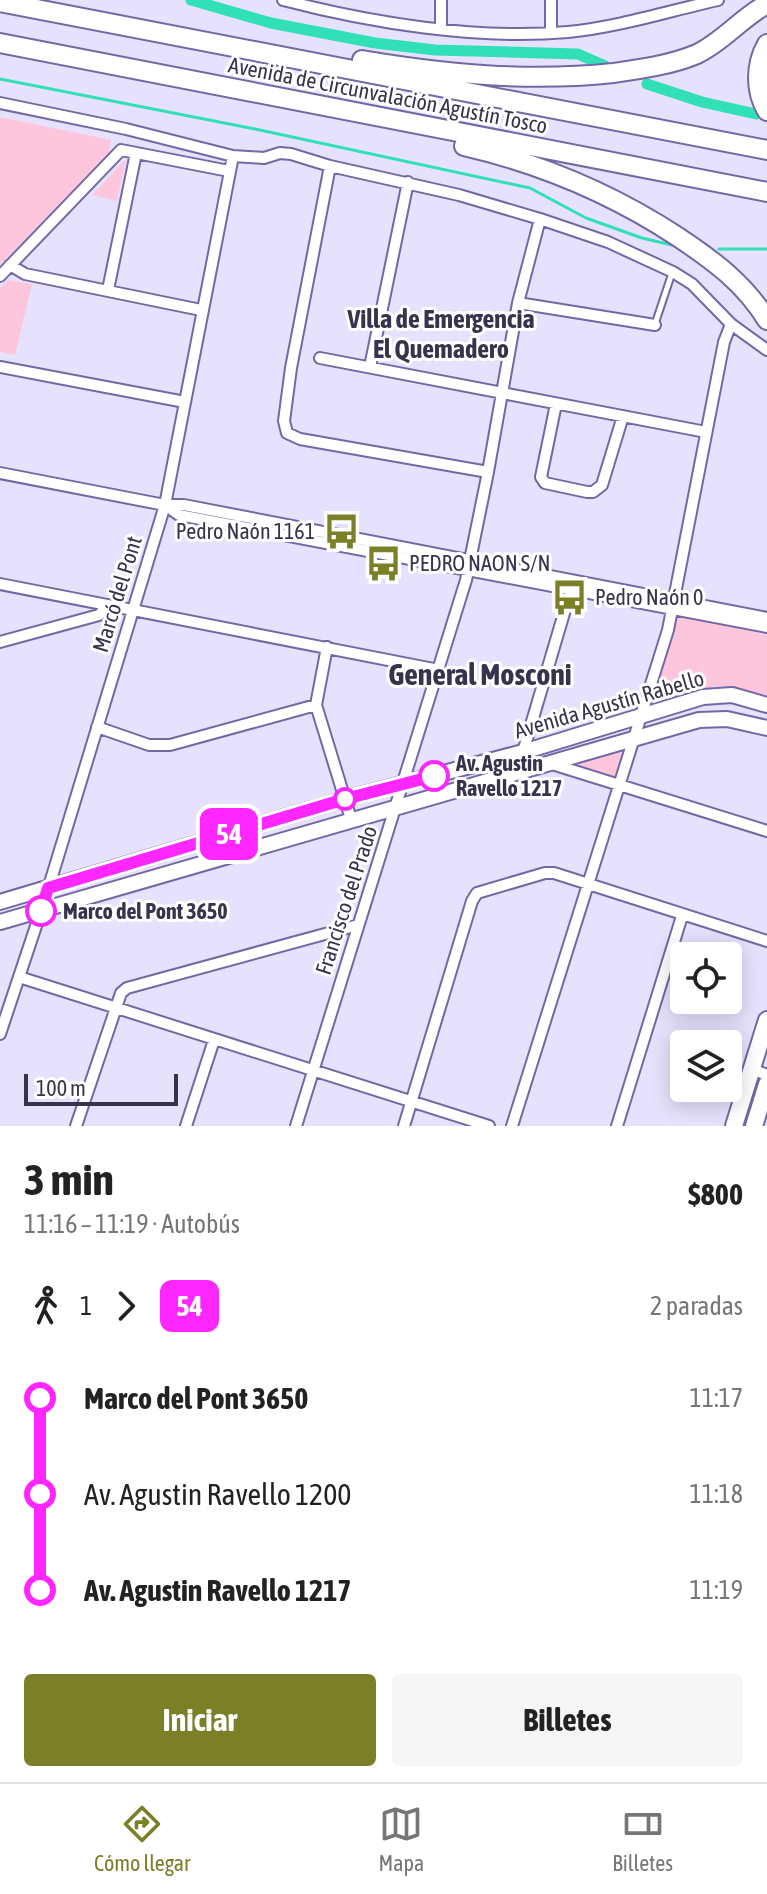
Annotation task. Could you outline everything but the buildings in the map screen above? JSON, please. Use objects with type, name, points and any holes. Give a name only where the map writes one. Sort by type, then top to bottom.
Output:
[{"type":"highway","name":"Avenida de Circunvalación Agustín Tosco","points":[[0,2],[767,150]]},
{"type":"highway","points":[[233,47],[310,51],[398,66],[489,76],[572,77],[642,68],[686,58],[716,43],[767,4]]},
{"type":"highway","name":"Avenida de Circunvalación Agustín Tosco","points":[[0,43],[767,192]]},
{"type":"highway","points":[[767,44],[758,73],[760,96],[767,111]]},
{"type":"highway","points":[[390,120],[561,174],[622,202],[720,266],[747,291],[767,320]]},
{"type":"main road","name":"Avenida Agustín Rabello","points":[[0,902],[345,799],[523,752],[643,714],[722,694],[767,705]]},
{"type":"main road","name":"Avenida Agustín Rabello","points":[[0,922],[351,819],[552,764],[636,736],[713,717],[767,728]]},
{"type":"main road","points":[[734,1126],[760,1072],[767,1020]]},
{"type":"main road","points":[[754,1126],[767,1084]]},
{"type":"street","points":[[283,0],[441,28],[476,32],[551,33],[589,29],[718,0]]},
{"type":"street","points":[[441,0],[441,28]]},
{"type":"street","points":[[551,0],[551,33]]},
{"type":"street","points":[[665,0],[665,12]]},
{"type":"street","points":[[0,103],[126,129],[233,156],[264,158],[280,153],[291,154],[330,166],[408,182],[540,219],[608,242],[673,272],[692,284],[731,324],[767,350]]},
{"type":"street","points":[[0,276],[121,150],[126,129]]},
{"type":"street","points":[[121,150],[229,171]]},
{"type":"street","points":[[108,290],[136,153]]},
{"type":"street","name":"Marcó del Pont","points":[[0,1034],[41,911],[165,505],[233,156]]},
{"type":"street","points":[[330,166],[294,344],[284,421],[287,433],[300,439],[488,472]]},
{"type":"street","points":[[370,367],[408,182]]},
{"type":"street","name":"Francisco del Prado","points":[[296,1126],[469,566],[518,303],[540,219]]},
{"type":"street","points":[[10,265],[25,274],[201,310]]},
{"type":"street","points":[[518,303],[655,325]]},
{"type":"street","points":[[512,1126],[587,883],[621,785],[674,605],[724,342],[731,324]]},
{"type":"street","points":[[320,358],[706,432]]},
{"type":"street","points":[[0,367],[185,402]]},
{"type":"street","points":[[556,404],[541,477],[545,483],[587,492],[593,492],[602,485],[623,416]]},
{"type":"street","points":[[0,473],[165,505],[184,505],[469,566],[674,605],[767,627]]},
{"type":"street","points":[[0,584],[439,670]]},
{"type":"street","points":[[525,770],[523,752],[572,585]]},
{"type":"street","points":[[0,642],[99,615],[108,605]]},
{"type":"street","points":[[674,605],[767,618]]},
{"type":"street","points":[[327,647],[316,705],[351,819]]},
{"type":"street","points":[[97,727],[149,745],[170,745],[316,705]]},
{"type":"street","points":[[552,764],[767,831]]},
{"type":"street","points":[[404,1126],[477,893],[554,873],[767,941]]},
{"type":"street","points":[[617,1126],[682,916]]},
{"type":"street","points":[[76,1126],[121,993],[127,988],[358,925]]},
{"type":"street","points":[[19,977],[489,1126]]},
{"type":"street","points":[[186,1126],[214,1040]]},
{"type":"lane","points":[[655,325],[673,272]]},
{"type":"shaded area","points":[[0,117],[111,140],[109,152],[0,265]]},
{"type":"shaded area","points":[[126,159],[117,201],[92,195]]},
{"type":"shaded area","points":[[8,280],[32,284],[15,355],[0,352],[0,288]]},
{"type":"shaded area","points":[[676,615],[767,635],[767,698],[715,686],[657,707],[651,701]]},
{"type":"shaded area","points":[[624,746],[614,779],[568,762]]},
{"type":"waterway","points":[[191,0],[271,23],[375,43],[435,50],[578,54],[605,66]]},
{"type":"waterway","points":[[0,79],[530,188],[586,218],[672,245]]},
{"type":"waterway","points":[[647,84],[702,102],[756,114]]},
{"type":"waterway","points":[[719,249],[767,249]]},
{"type":"bus line","name":"54","points":[[41,911],[48,888],[345,799],[434,776]]},
{"type":"place","name":"Pedro Naón 1161","points":[[341,531]]},
{"type":"place","name":"PEDRO NAON S/N","points":[[383,563]]},
{"type":"place","name":"Pedro Naón 0","points":[[569,597]]},
{"type":"place","name":"Av. Agustin Ravello 1217","points":[[434,776]]},
{"type":"place","name":"Marco del Pont 3650","points":[[41,911]]},
{"type":"district","name":"Villa de Emergencia El Quemadero","points":[[441,334]]},
{"type":"district","name":"General Mosconi","points":[[480,674]]}]
